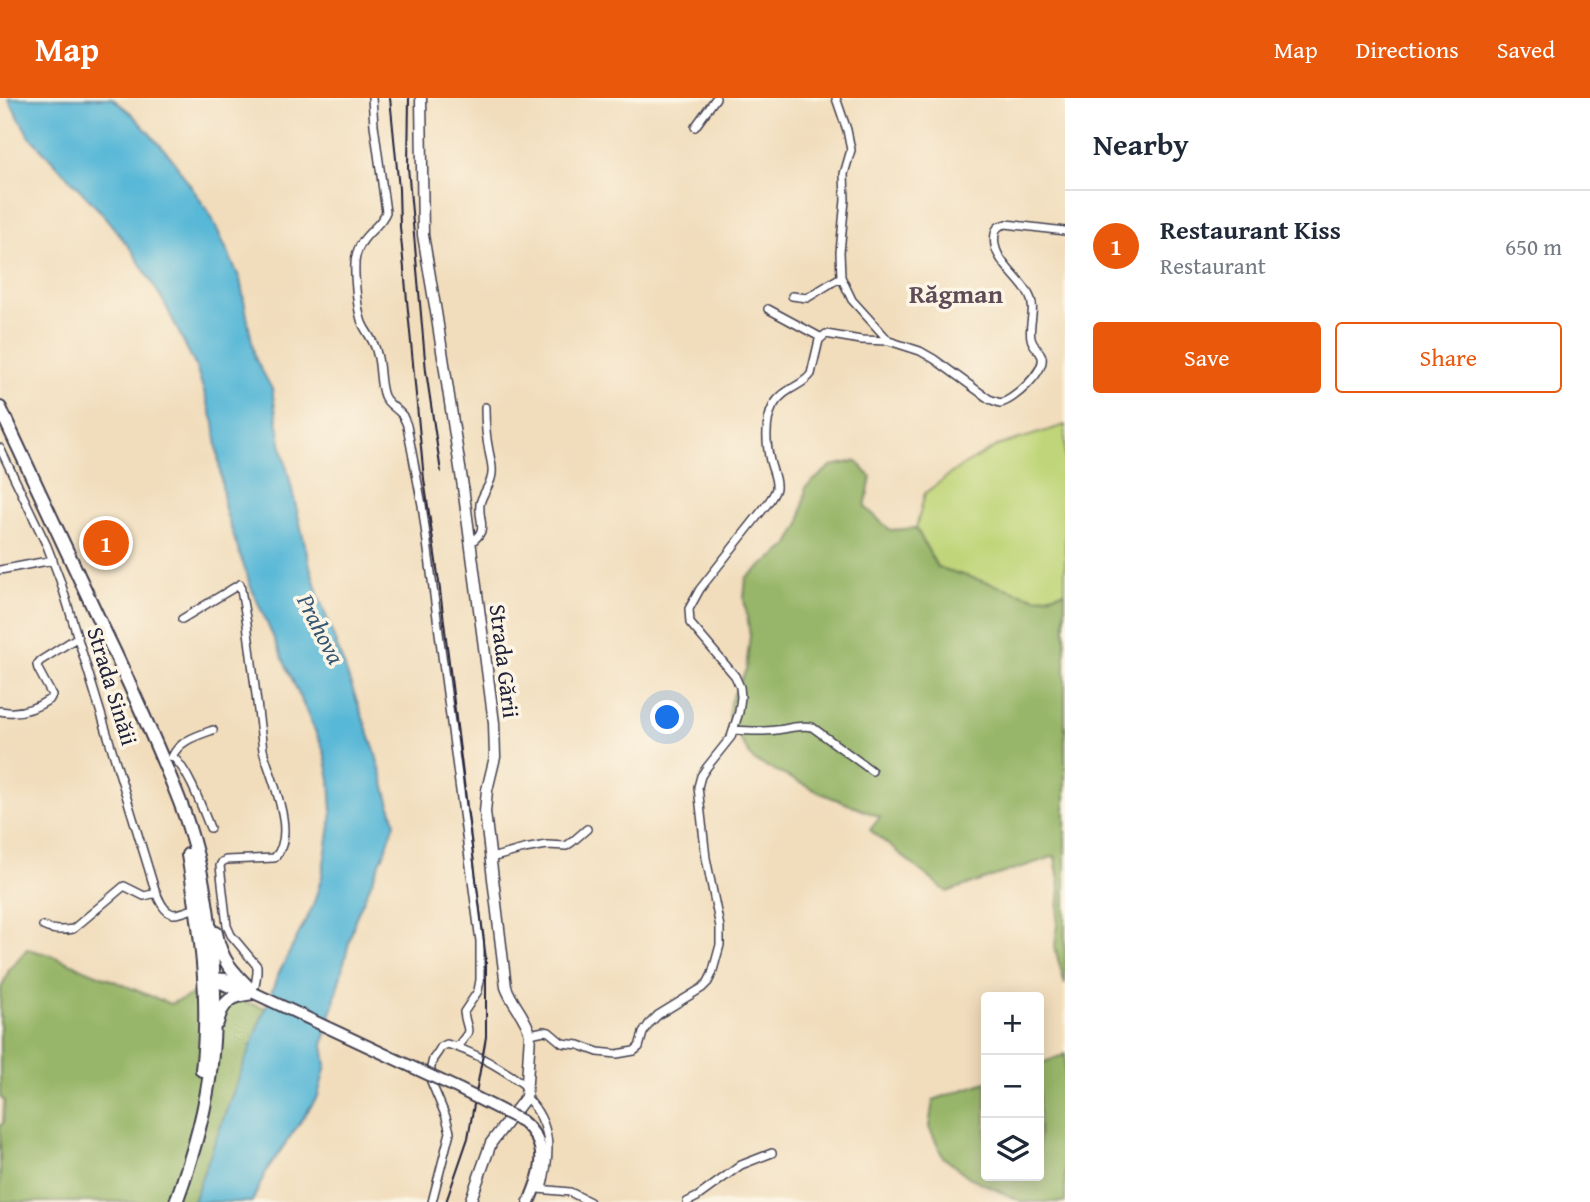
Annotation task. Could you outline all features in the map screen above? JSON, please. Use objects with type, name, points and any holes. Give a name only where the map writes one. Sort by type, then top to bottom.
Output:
[{"type":"highway","points":[[0,408],[168,759],[207,882],[218,943],[224,960],[254,993]]},
{"type":"highway","points":[[0,427],[120,681],[171,797],[186,842],[214,1005],[213,1047]]},
{"type":"highway","points":[[168,1202],[184,1151],[201,1079],[208,979],[208,917],[197,855]]},
{"type":"highway","points":[[176,1202],[192,1156],[203,1111],[218,1018],[223,1006],[239,995],[254,993]]},
{"type":"main road","points":[[208,979],[230,979],[522,1121],[533,1132],[540,1147],[542,1161],[538,1189],[528,1202]]},
{"type":"street","points":[[372,98],[386,212],[359,246],[355,278],[360,316],[377,351],[383,394],[391,406],[403,416],[407,426],[422,505],[478,928],[480,980],[478,991],[464,1012],[468,1033],[457,1048]]},
{"type":"street","points":[[695,127],[716,98]]},
{"type":"street","points":[[836,98],[851,150],[844,174],[841,276],[852,300],[888,341]]},
{"type":"street","name":"Strada Gării","points":[[421,102],[423,235],[470,543],[494,723],[495,757],[485,812],[506,987],[529,1027],[530,1034]]},
{"type":"street","points":[[470,1202],[491,1143],[526,1092],[530,1034],[544,1031],[562,1043],[579,1045],[598,1052],[628,1053],[639,1047],[643,1032],[658,1015],[708,982],[716,963],[720,927],[706,858],[698,788],[701,776],[734,730],[741,697],[735,676],[690,624],[689,609],[700,589],[773,496],[776,486],[767,433],[774,405],[790,388],[809,378],[820,337],[826,334],[888,341],[920,351],[989,399],[1000,404],[1010,400],[1034,376],[1042,357],[1031,338],[1033,315],[1030,296],[997,251],[994,242],[997,229],[1006,224],[1065,231]]},
{"type":"street","points":[[792,296],[807,298],[841,276]]},
{"type":"street","points":[[768,309],[820,337]]},
{"type":"street","points":[[470,543],[480,536],[482,531],[480,503],[492,474],[485,407]]},
{"type":"street","name":"Strada Sinăii","points":[[0,448],[53,560],[157,893]]},
{"type":"street","points":[[0,570],[53,560]]},
{"type":"street","points":[[181,619],[240,584],[263,750],[284,821],[281,849],[274,858],[226,860],[220,866],[227,926],[231,935],[257,966],[254,993]]},
{"type":"street","points":[[0,711],[18,713],[50,699],[51,695],[37,665],[78,637]]},
{"type":"street","points":[[734,730],[757,732],[812,727],[872,771]]},
{"type":"street","points":[[211,828],[179,763],[168,759],[183,743],[213,730]]},
{"type":"street","points":[[491,858],[547,845],[566,846],[587,828]]},
{"type":"street","points":[[43,926],[51,930],[73,929],[124,886],[144,896],[157,893],[163,908],[171,914],[196,908]]},
{"type":"street","points":[[432,1202],[450,1132],[430,1079],[431,1067],[433,1059],[447,1044],[487,1060],[508,1072],[526,1092],[540,1114],[548,1139],[548,1164],[538,1189],[570,1192],[590,1202]]},
{"type":"street","points":[[687,1202],[741,1165],[772,1153]]},
{"type":"green space","points":[[1065,425],[1065,592],[1037,598],[937,567],[916,528],[925,493],[957,469],[997,446]]},
{"type":"green space","points":[[856,461],[871,477],[865,507],[890,530],[916,528],[937,567],[1037,598],[1065,592],[1065,985],[1055,948],[1060,887],[1055,856],[947,892],[870,830],[880,817],[823,794],[753,760],[729,721],[730,702],[746,670],[750,635],[744,599],[746,578],[788,546],[800,524],[806,487],[831,466]]},
{"type":"green space","points":[[27,949],[50,955],[170,1004],[201,991],[267,1008],[193,1202],[0,1202],[0,1126],[3,1123],[4,1101],[0,1097],[0,991],[9,970]]},
{"type":"green space","points":[[1065,1053],[1065,1202],[1022,1202],[969,1177],[943,1157],[929,1127],[933,1100],[981,1084],[981,1181],[1044,1181],[1044,1062]]},
{"type":"water","name":"Prahova","points":[[8,98],[112,98],[132,114],[171,157],[211,216],[240,279],[255,358],[272,389],[281,443],[310,566],[374,748],[395,823],[355,919],[323,1045],[326,1065],[318,1096],[266,1172],[252,1202],[193,1202],[278,975],[313,906],[322,876],[332,813],[330,779],[324,751],[251,587],[225,510],[214,423],[196,367],[165,304],[133,252],[101,212],[29,136]]},
{"type":"railway","points":[[390,98],[424,479],[486,959],[486,1037],[468,1138],[446,1202]]},
{"type":"railway","points":[[409,98],[408,167],[426,371],[441,472]]},
{"type":"place","name":"Restaurant Kiss","points":[[106,543]]},
{"type":"district","name":"Răgman","points":[[956,293]]}]
